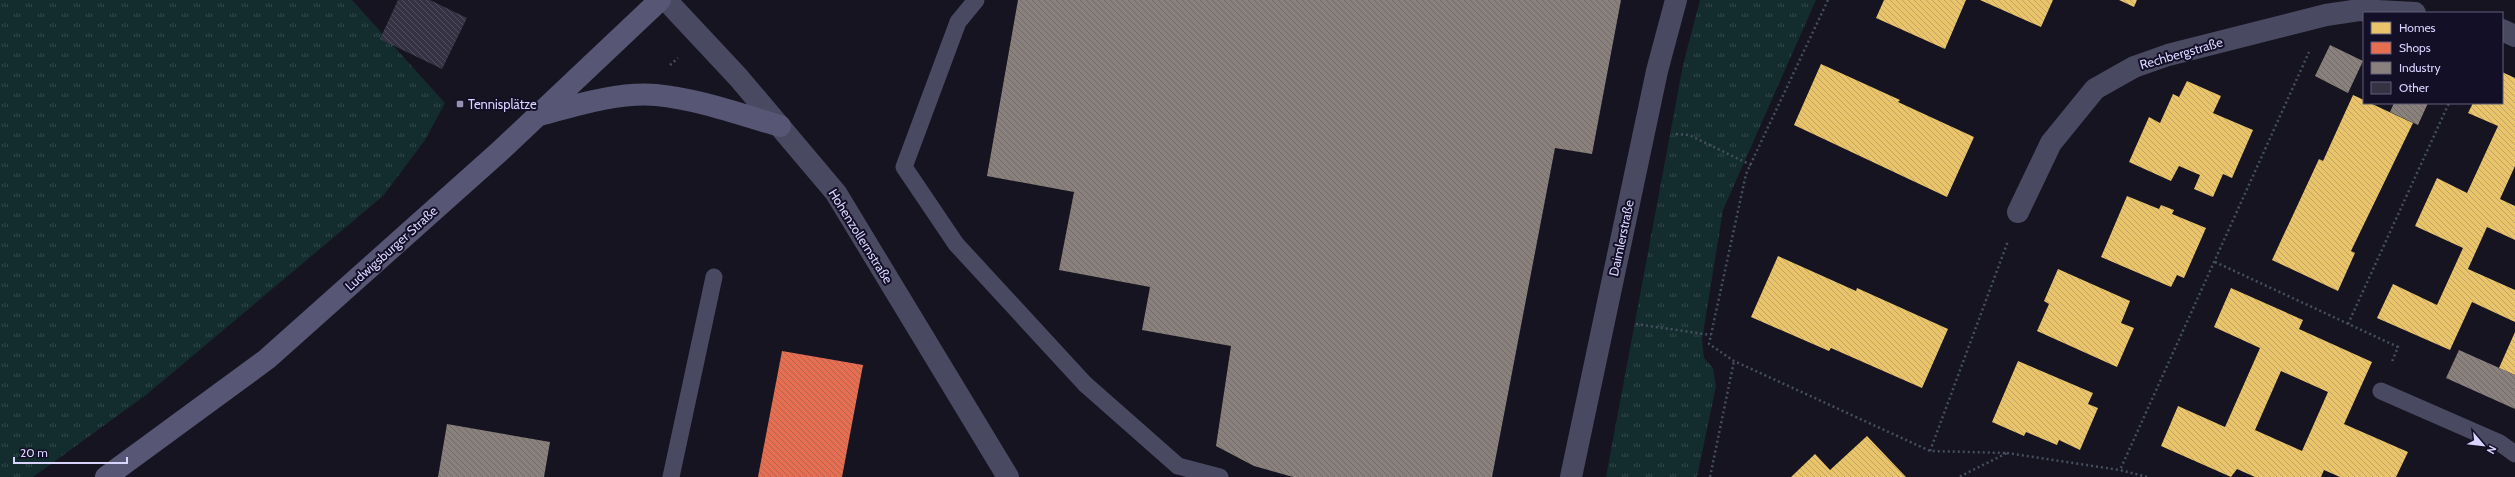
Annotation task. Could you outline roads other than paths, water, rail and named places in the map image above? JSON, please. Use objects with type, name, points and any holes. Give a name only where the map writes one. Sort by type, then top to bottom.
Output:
[{"type":"street","name":"Ludwigsburger Straße","points":[[106,477],[267,359],[538,115],[660,0]]},
{"type":"street","name":"Hohenzollernstraße","points":[[666,0],[702,37],[836,193],[1008,477]]},
{"type":"street","name":"Daimlerstraße","points":[[1571,477],[1644,130],[1657,71],[1676,0]]},
{"type":"street","name":"Rechbergstraße","points":[[2018,212],[2052,143],[2095,89],[2134,67],[2168,55],[2326,15],[2359,10],[2396,12]]},
{"type":"street","points":[[2503,30],[2515,36]]},
{"type":"street","points":[[538,115],[602,99],[655,95],[694,101],[780,126]]},
{"type":"street","points":[[987,441],[988,477]]},
{"type":"street","points":[[987,441],[1018,477]]},
{"type":"lane","points":[[976,0],[958,22],[904,167],[956,244],[1084,384],[1178,466],[1220,477]]},
{"type":"lane","points":[[671,477],[714,277]]},
{"type":"lane","points":[[2381,391],[2500,443],[2515,454]]},
{"type":"place","name":"Tennisplätze","points":[[460,104]]}]
